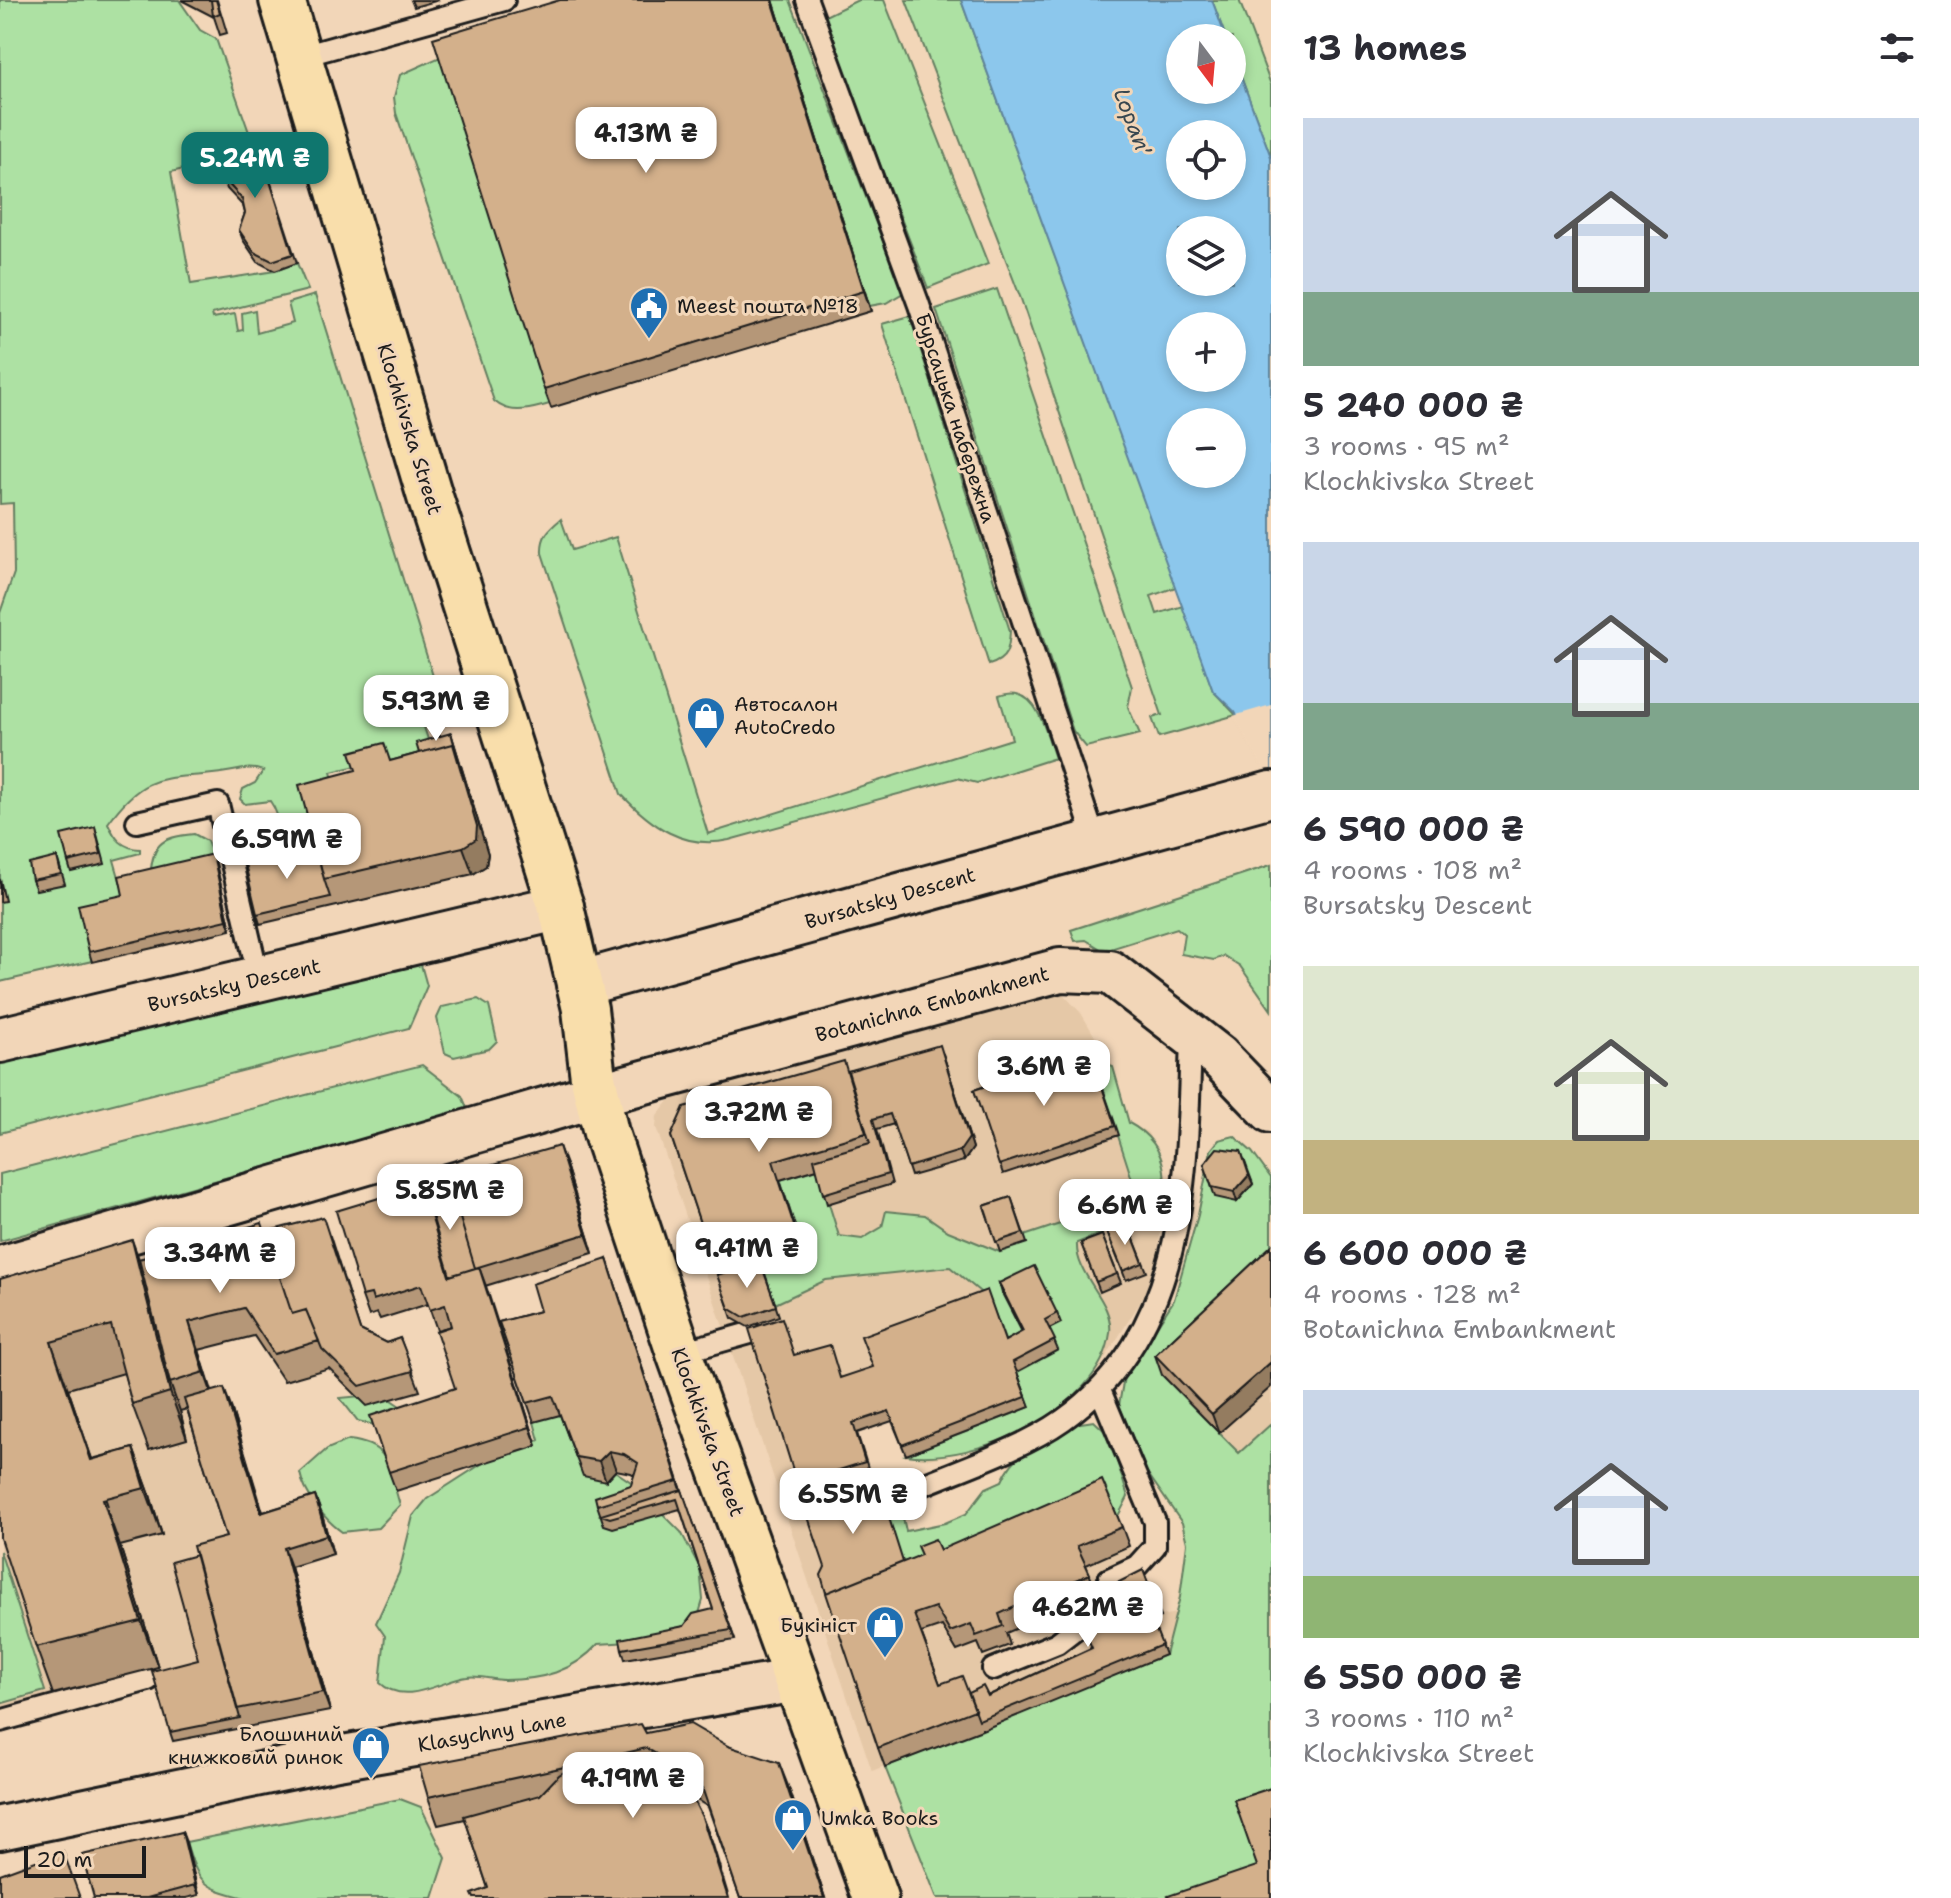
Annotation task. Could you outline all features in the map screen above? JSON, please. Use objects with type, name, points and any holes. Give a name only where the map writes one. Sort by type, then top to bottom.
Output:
[{"type":"main road","name":"Klochkivska Street","points":[[282,0],[430,497],[561,907],[579,984],[596,1095],[679,1353],[875,1898]]},
{"type":"street","name":"Bursatsky Descent","points":[[579,984],[1271,794]]},
{"type":"street","name":"Bursatsky Descent","points":[[0,1040],[561,907]]},
{"type":"street","name":"Botanichna Embankment","points":[[596,1095],[1060,970],[1110,972],[1218,1056],[1271,1111]]},
{"type":"street","points":[[0,1269],[596,1095]]},
{"type":"street","name":"Klasychny Lane","points":[[0,1828],[322,1761],[797,1680]]},
{"type":"lane","points":[[299,57],[504,0]]},
{"type":"lane","name":"Бурсацька набережна","points":[[807,0],[919,305],[1095,840]]},
{"type":"lane","points":[[137,822],[218,804],[259,979]]},
{"type":"lane","points":[[913,1489],[1062,1421],[1100,1390],[1152,1311],[1179,1223],[1187,1173],[1191,1035]]},
{"type":"lane","points":[[679,1353],[750,1333]]},
{"type":"lane","points":[[993,1669],[1057,1643],[1105,1606],[1109,1579],[1137,1566],[1155,1546],[1155,1522],[1100,1390]]},
{"type":"lane","points":[[0,1721],[148,1680]]},
{"type":"shaded area","points":[[1049,993],[1063,994],[1081,1013],[1113,1067],[1129,1123],[1147,1132],[1163,1159],[1165,1195],[1156,1269],[1139,1304],[1097,1371],[1040,1422],[989,1446],[930,1459],[906,1455],[892,1421],[858,1433],[869,1471],[828,1485],[832,1496],[894,1478],[906,1531],[945,1523],[966,1514],[986,1488],[1002,1481],[1010,1462],[1079,1422],[1094,1421],[1102,1426],[1128,1497],[1117,1518],[1143,1581],[1147,1580],[1161,1616],[1176,1613],[1187,1543],[1182,1523],[1146,1471],[1119,1405],[1124,1377],[1174,1300],[1198,1215],[1211,1150],[1219,1140],[1234,1136],[1252,1152],[1271,1178],[1271,1612],[872,1771],[656,1127],[657,1116],[678,1090]]},
{"type":"shaded area","points":[[149,1286],[259,1653],[0,1724],[0,1331]]},
{"type":"green space","points":[[0,0],[179,0],[200,30],[216,39],[256,152],[171,172],[191,284],[275,271],[297,263],[308,290],[212,314],[213,318],[235,314],[238,331],[243,330],[242,313],[255,310],[257,333],[293,323],[288,303],[315,295],[441,702],[418,708],[431,749],[428,781],[381,760],[331,772],[334,783],[322,857],[271,869],[280,834],[274,809],[270,801],[245,804],[240,799],[243,789],[255,783],[263,771],[245,769],[148,784],[122,805],[108,823],[120,842],[140,849],[140,853],[114,860],[127,905],[92,961],[0,982],[0,613],[14,573],[13,503],[0,504]]},
{"type":"green space","points":[[773,0],[790,0],[903,293],[886,303],[869,306]]},
{"type":"green space","points":[[858,0],[884,0],[988,264],[928,288],[823,17]]},
{"type":"green space","points":[[906,0],[961,0],[1176,587],[1151,596],[1157,614],[1183,606],[1213,691],[1236,715],[1159,737],[1152,718],[1162,715],[1021,299]]},
{"type":"green space","points":[[1212,0],[1239,0],[1271,85],[1271,157],[1246,90],[1246,24],[1221,24]]},
{"type":"green space","points":[[440,57],[550,404],[514,410],[494,401],[396,113],[394,97],[400,75]]},
{"type":"green space","points":[[997,289],[1132,687],[1128,707],[1140,734],[1086,747],[1073,731],[936,309]]},
{"type":"green space","points":[[910,316],[1010,631],[1006,652],[1000,660],[989,665],[882,324]]},
{"type":"green space","points":[[561,519],[572,550],[616,537],[708,834],[1012,739],[999,696],[1012,694],[1031,702],[1043,723],[1055,758],[977,783],[957,778],[729,840],[697,842],[669,833],[644,816],[621,794],[542,553],[547,533]]},
{"type":"green space","points":[[194,834],[207,841],[216,864],[150,880],[153,858],[160,845],[173,838]]},
{"type":"green space","points":[[1271,865],[1271,1010],[1240,966],[1224,956],[1214,960],[1181,954],[1184,934],[1177,928],[1104,951],[1086,940],[1075,941],[1071,930]]},
{"type":"green space","points":[[420,961],[427,986],[409,1028],[0,1133],[0,1061]]},
{"type":"green space","points":[[478,999],[489,1006],[497,1041],[489,1049],[454,1057],[445,1053],[437,1018],[442,1007]]},
{"type":"green space","points":[[1094,1061],[1113,1067],[1129,1123],[1154,1144],[1164,1170],[1162,1199],[1150,1229],[1132,1221],[1077,1243],[1082,1267],[1110,1321],[1110,1333],[1101,1361],[1083,1386],[1059,1409],[1030,1427],[965,1451],[934,1456],[906,1455],[1030,1407],[990,1300],[950,1267],[826,1280],[775,1304],[764,1271],[805,1257],[780,1180],[818,1169],[839,1236],[862,1239],[882,1227],[886,1211],[925,1215],[948,1231],[1000,1252],[1024,1236],[1138,1198]]},
{"type":"green space","points":[[422,1065],[462,1096],[468,1110],[0,1241],[0,1174]]},
{"type":"green space","points":[[1234,1136],[1252,1152],[1271,1178],[1271,1271],[1162,1375],[1239,1453],[1271,1424],[1271,1898],[937,1898],[885,1767],[1165,1655],[1180,1597],[1187,1543],[1182,1523],[1146,1471],[1119,1405],[1124,1377],[1174,1300],[1198,1215],[1211,1150],[1219,1140]]},
{"type":"green space","points":[[382,1394],[409,1412],[375,1425],[358,1421],[340,1398]]},
{"type":"green space","points":[[563,1406],[600,1461],[631,1482],[681,1532],[700,1568],[703,1600],[698,1617],[690,1625],[647,1641],[598,1644],[567,1668],[543,1676],[504,1680],[472,1677],[412,1692],[390,1690],[380,1683],[385,1636],[376,1623],[399,1573],[413,1516],[427,1499],[497,1454],[518,1452],[539,1440],[534,1422]]},
{"type":"green space","points":[[1094,1421],[1109,1435],[1128,1497],[1117,1518],[928,1574],[808,1515],[801,1493],[828,1485],[832,1496],[894,1478],[906,1531],[945,1523],[966,1514],[986,1488],[1002,1481],[1017,1458],[1028,1448],[1067,1427]]},
{"type":"green space","points":[[349,1440],[374,1447],[390,1470],[400,1505],[378,1528],[342,1532],[316,1506],[302,1481],[300,1473],[327,1449]]},
{"type":"green space","points":[[0,1551],[45,1691],[0,1704]]},
{"type":"green space","points":[[400,1799],[421,1807],[446,1858],[433,1898],[245,1898],[219,1891],[204,1882],[186,1842]]},
{"type":"water","name":"Lopan'","points":[[961,0],[1212,0],[1221,24],[1166,24],[1166,104],[1246,104],[1246,90],[1271,157],[1271,779],[1235,712],[1213,691]]},
{"type":"pier","points":[[1271,705],[1271,783],[1233,716]]},
{"type":"building","points":[[211,0],[216,0],[220,13],[213,16]]},
{"type":"building","points":[[560,0],[772,0],[864,291],[544,389],[433,38]]},
{"type":"building","points":[[257,140],[293,254],[272,261],[254,252],[239,230],[245,213],[242,199],[224,179],[213,152]]},
{"type":"building","points":[[451,733],[459,762],[453,744],[419,753],[416,743]]},
{"type":"building","points":[[384,743],[390,761],[453,744],[477,826],[476,839],[463,847],[324,879],[299,785],[356,770],[350,752]]},
{"type":"building","points":[[95,827],[101,854],[68,862],[61,835]]},
{"type":"building","points":[[316,847],[330,897],[257,914],[245,864]]},
{"type":"building","points":[[213,854],[227,920],[89,952],[78,905],[123,895],[119,876]]},
{"type":"building","points":[[57,857],[61,874],[32,880],[29,864]]},
{"type":"building","points":[[940,1045],[969,1138],[960,1151],[908,1167],[890,1114],[873,1119],[888,1174],[823,1194],[814,1159],[870,1143],[848,1071]]},
{"type":"building","points":[[1090,1051],[1115,1126],[999,1165],[974,1090]]},
{"type":"building","points":[[844,1061],[866,1133],[773,1161],[798,1238],[714,1265],[671,1136],[684,1107]]},
{"type":"building","points":[[559,1146],[586,1234],[475,1268],[448,1178]]},
{"type":"building","points":[[1217,1148],[1241,1151],[1249,1175],[1234,1192],[1212,1187],[1204,1164]]},
{"type":"building","points":[[422,1185],[449,1276],[479,1267],[530,1427],[389,1472],[370,1416],[455,1388],[436,1331],[451,1326],[445,1305],[430,1310],[421,1285],[373,1300],[371,1294],[362,1296],[336,1211]]},
{"type":"building","points":[[451,1188],[475,1268],[450,1276],[426,1195]]},
{"type":"building","points":[[1011,1197],[1023,1233],[996,1242],[984,1206]]},
{"type":"building","points":[[323,1217],[360,1330],[386,1343],[400,1338],[413,1371],[360,1386],[322,1349],[306,1310],[292,1314],[265,1232]]},
{"type":"building","points":[[262,1223],[292,1314],[306,1310],[319,1341],[274,1354],[244,1308],[189,1322],[204,1372],[170,1383],[139,1259]]},
{"type":"building","points":[[1128,1224],[1143,1263],[1123,1271],[1107,1232]]},
{"type":"building","points":[[1102,1235],[1117,1274],[1096,1282],[1081,1243]]},
{"type":"building","points":[[132,1240],[170,1392],[132,1404],[111,1325],[51,1342],[91,1460],[133,1448],[145,1488],[103,1499],[141,1621],[36,1647],[0,1538],[0,1279]]},
{"type":"building","points":[[1271,1246],[1271,1362],[1212,1414],[1155,1355]]},
{"type":"building","points":[[607,1259],[678,1481],[597,1505],[595,1497],[631,1485],[638,1463],[624,1454],[609,1451],[599,1461],[576,1457],[553,1396],[527,1403],[499,1322],[540,1311],[532,1284]]},
{"type":"building","points":[[760,1261],[776,1306],[744,1317],[729,1308],[717,1275]]},
{"type":"building","points":[[1034,1266],[1057,1313],[1045,1320],[1055,1340],[1013,1362],[1026,1397],[902,1445],[889,1411],[853,1423],[865,1462],[797,1483],[749,1329],[782,1318],[794,1355],[830,1345],[840,1378],[873,1367],[861,1336],[987,1290],[1005,1341],[1023,1331],[999,1283]]},
{"type":"building","points":[[224,1388],[261,1513],[315,1496],[326,1535],[284,1548],[323,1692],[237,1709],[193,1546],[226,1537],[184,1399]]},
{"type":"building","points":[[1102,1480],[1122,1527],[1077,1546],[1090,1574],[999,1614],[1003,1626],[976,1636],[971,1624],[950,1632],[935,1607],[914,1614],[940,1684],[962,1676],[975,1710],[878,1748],[826,1593],[921,1555],[917,1546],[935,1539],[940,1550]]},
{"type":"building","points":[[878,1483],[903,1562],[826,1593],[821,1575],[825,1567],[804,1505]]},
{"type":"building","points":[[682,1490],[731,1630],[622,1649],[620,1639],[684,1626],[693,1614],[713,1609],[677,1499],[610,1518],[601,1515]]},
{"type":"building","points":[[196,1555],[240,1718],[170,1732],[152,1671],[198,1659],[171,1562]]},
{"type":"building","points":[[1143,1570],[1157,1607],[1148,1610],[1162,1645],[979,1720],[969,1693],[983,1686],[988,1696],[1092,1648],[1083,1627],[1121,1611],[1111,1586]]},
{"type":"building","points":[[641,1724],[646,1733],[690,1724],[728,1746],[779,1763],[824,1898],[740,1898],[699,1779],[646,1748],[613,1756],[647,1761],[670,1774],[690,1793],[702,1817],[728,1898],[474,1898],[472,1894],[488,1888],[464,1816],[540,1795],[559,1775],[578,1764],[428,1797],[419,1766]]},
{"type":"building","points":[[1271,1788],[1271,1898],[1169,1898],[1257,1866],[1234,1800]]},
{"type":"building","points":[[182,1832],[195,1885],[147,1898],[94,1898],[82,1855]]},
{"type":"building","points":[[63,1851],[80,1898],[0,1898],[0,1874]]},
{"type":"place","name":"Meest пошта №18","points":[[649,340]]},
{"type":"place","name":"Автосалон AutoCredo","points":[[706,750]]},
{"type":"place","name":"Букініст","points":[[885,1659]]},
{"type":"place","name":"Блошиний книжковий ринок","points":[[371,1780]]},
{"type":"place","name":"Umka Books","points":[[793,1852]]}]
